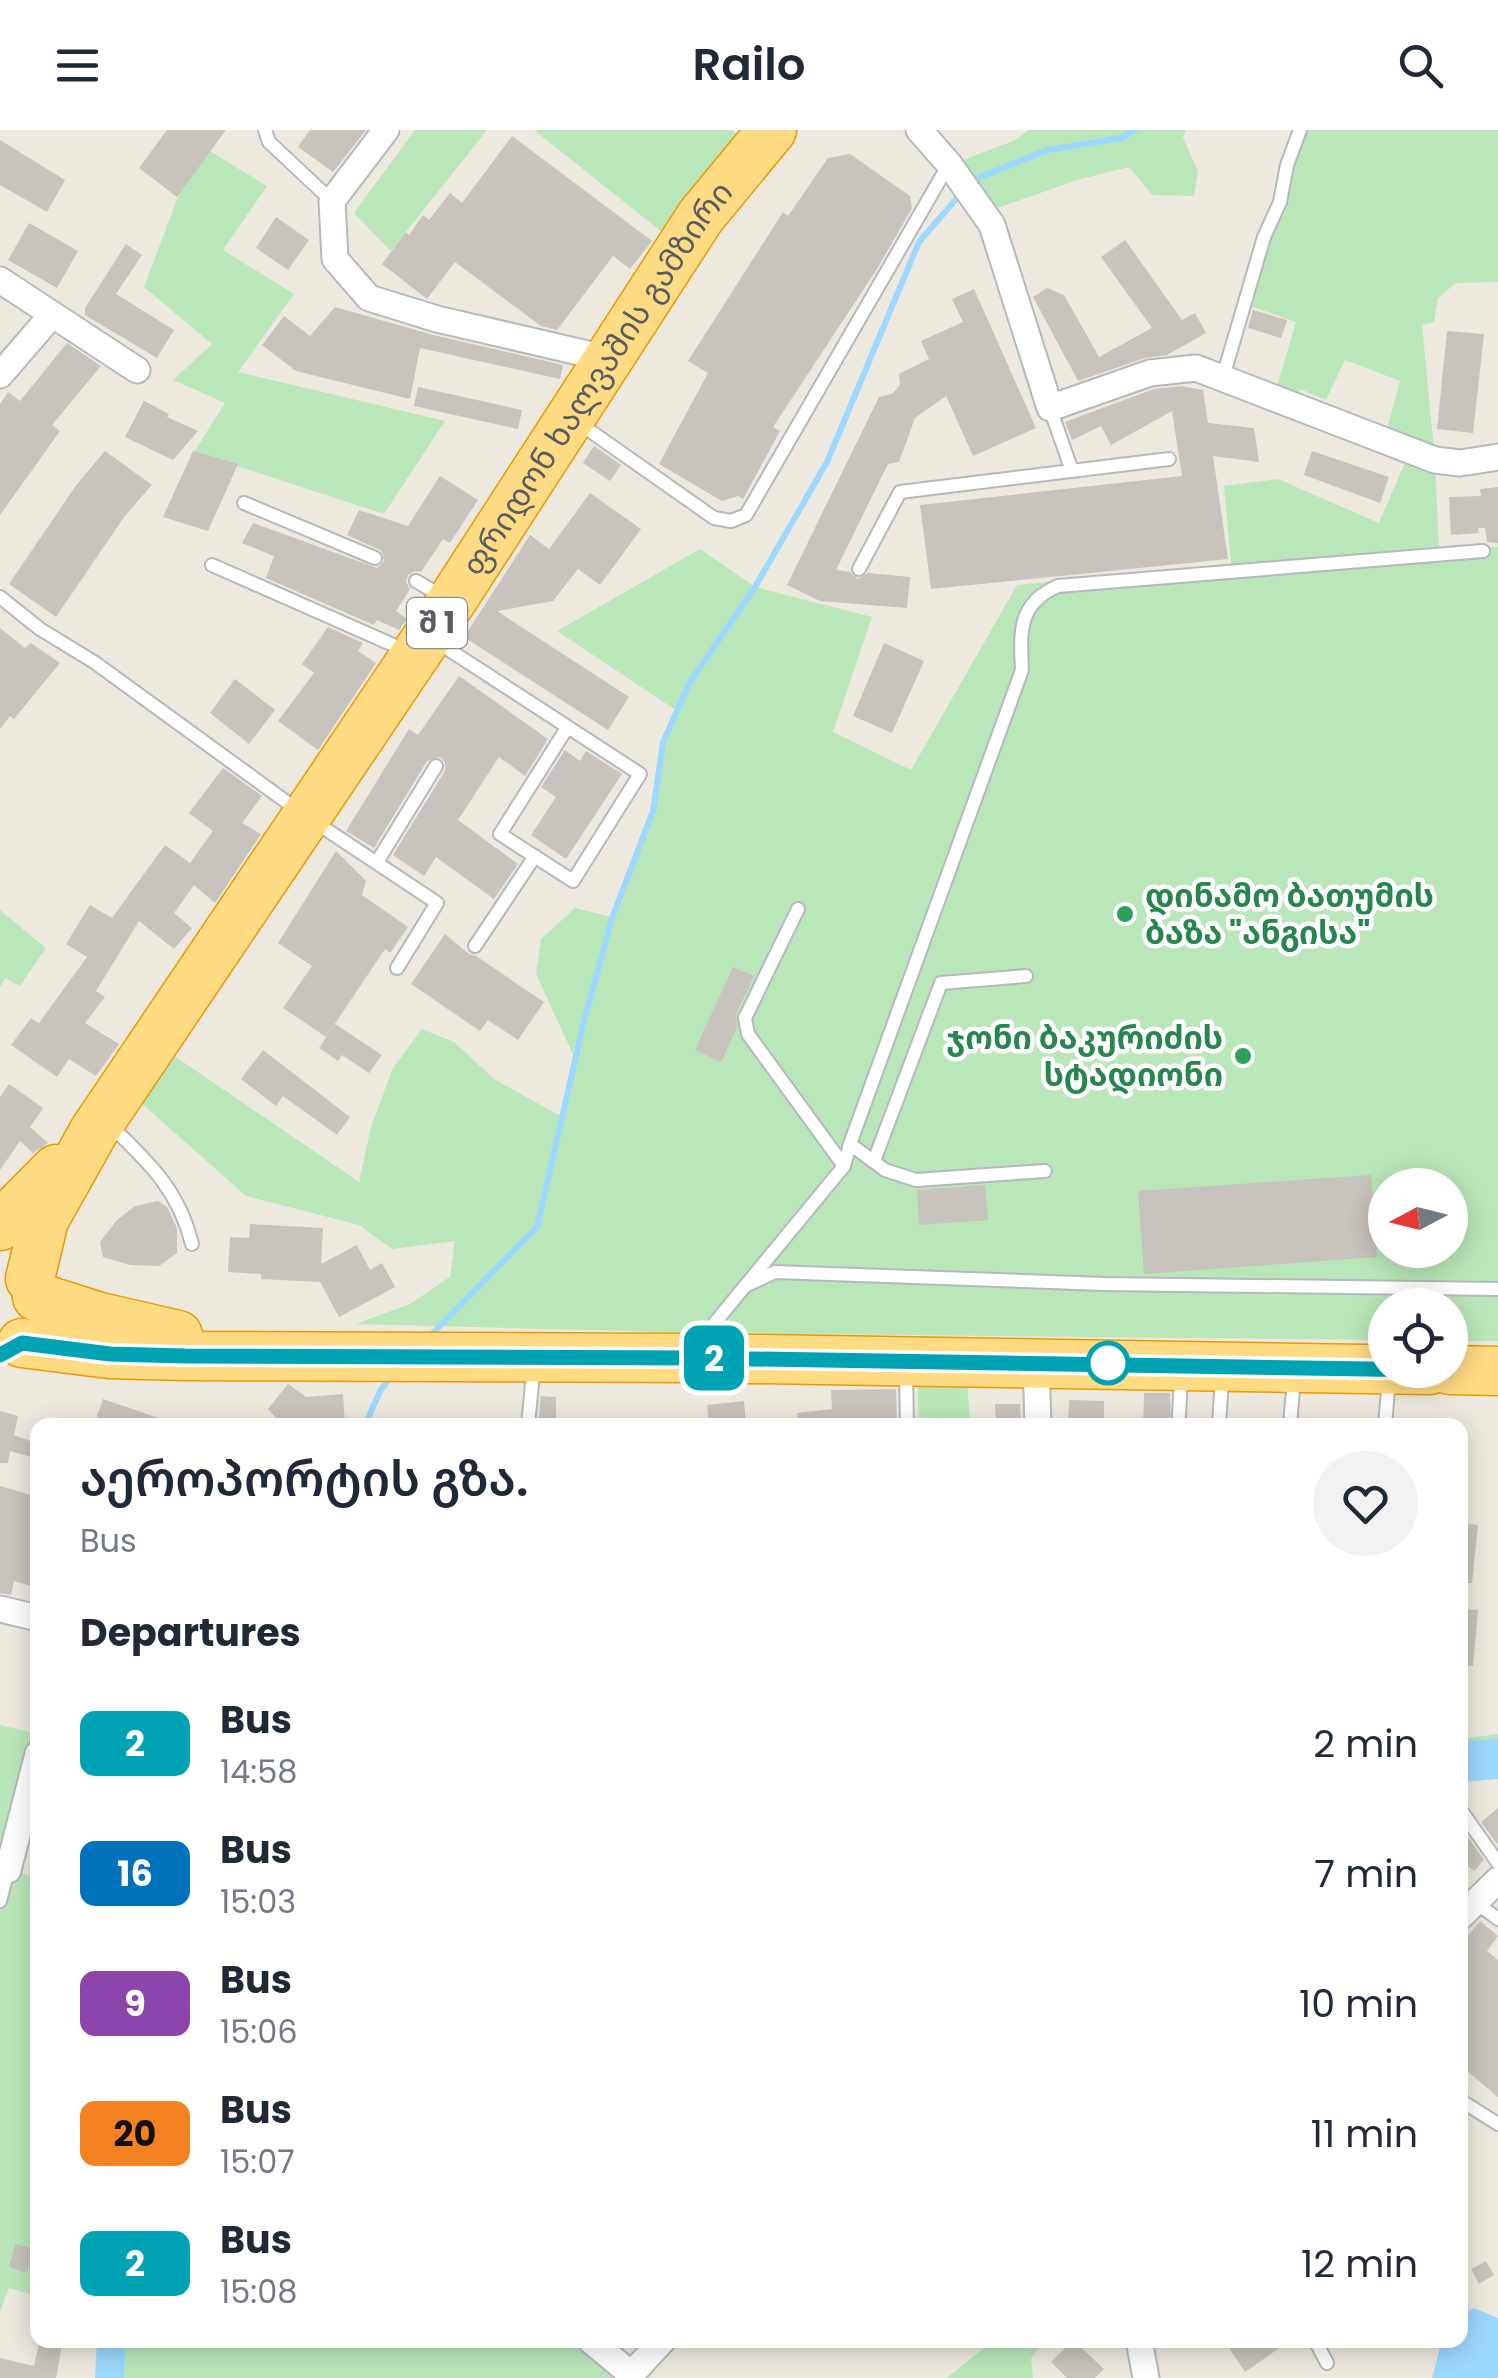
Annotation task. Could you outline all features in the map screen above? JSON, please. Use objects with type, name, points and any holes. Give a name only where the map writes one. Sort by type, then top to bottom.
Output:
[{"type":"highway","name":"ფრიდონ ხალვაშის გამზირი","points":[[98,1124],[306,816],[428,618],[571,417],[701,216],[772,130]]},
{"type":"highway","name":"შ 1","points":[[0,1226],[98,1124]]},
{"type":"highway","name":"შ 1","points":[[22,1278],[44,1220],[98,1124]]},
{"type":"highway","points":[[22,1278],[100,1317],[189,1337],[383,1348]]},
{"type":"highway","points":[[11,1349],[32,1329],[38,1313],[22,1278]]},
{"type":"highway","points":[[11,1349],[110,1354],[699,1342],[1088,1344],[1368,1352]]},
{"type":"highway","points":[[463,1347],[535,1357],[1203,1364],[1368,1370]]},
{"type":"highway","points":[[1468,1353],[1498,1354]]},
{"type":"highway","points":[[1468,1370],[1498,1371]]},
{"type":"street","points":[[386,130],[332,201],[335,259],[369,298],[437,319],[608,359]]},
{"type":"street","points":[[919,130],[949,164],[992,226],[1050,408],[1171,368],[1196,368],[1435,460],[1460,463],[1498,457]]},
{"type":"street","points":[[0,280],[137,370]]},
{"type":"street","points":[[0,375],[51,316]]},
{"type":"street","points":[[1036,1363],[1038,1418]]},
{"type":"street","points":[[1468,1378],[1498,1390]]},
{"type":"street","points":[[0,1609],[30,1616]]},
{"type":"street","points":[[4,1869],[30,1781]]},
{"type":"street","points":[[1468,1909],[1498,1880]]},
{"type":"street","points":[[599,2348],[632,2377],[656,2348]]},
{"type":"street","points":[[1140,2348],[1142,2377]]},
{"type":"lane","points":[[265,130],[270,142],[332,201]]},
{"type":"lane","points":[[1223,377],[1300,130]]},
{"type":"lane","points":[[571,417],[714,518],[731,521],[746,515],[949,164]]},
{"type":"lane","points":[[1050,408],[1072,471]]},
{"type":"lane","points":[[859,569],[900,492],[1169,459]]},
{"type":"lane","points":[[244,503],[375,558]]},
{"type":"lane","points":[[699,1342],[844,1166],[1022,670],[1020,638],[1026,613],[1041,593],[1058,586],[1483,551]]},
{"type":"lane","points":[[212,564],[428,618],[567,728],[640,774],[574,881],[500,834],[567,728]]},
{"type":"lane","points":[[0,597],[306,816],[437,904],[397,968]]},
{"type":"lane","points":[[377,862],[436,766]]},
{"type":"lane","points":[[475,946],[534,856]]},
{"type":"lane","points":[[798,908],[745,1018],[748,1034],[844,1166]]},
{"type":"lane","points":[[874,1162],[941,983],[1026,976]]},
{"type":"lane","points":[[98,1124],[162,1176],[185,1218],[192,1244]]},
{"type":"lane","points":[[850,1144],[885,1170],[916,1180],[1045,1171]]},
{"type":"lane","points":[[747,1285],[775,1272],[1104,1284],[1498,1289]]},
{"type":"lane","points":[[529,1418],[535,1357]]},
{"type":"lane","points":[[905,1363],[907,1418]]},
{"type":"lane","points":[[1178,1416],[1203,1364]]},
{"type":"lane","points":[[1203,1364],[1216,1418]]},
{"type":"lane","points":[[1291,1418],[1295,1367]]},
{"type":"lane","points":[[1386,1418],[1388,1388]]},
{"type":"lane","points":[[1468,1820],[1498,1863]]},
{"type":"lane","points":[[0,1901],[4,1869]]},
{"type":"lane","points":[[1468,1909],[1498,1919]]},
{"type":"lane","points":[[1468,2105],[1498,2124]]},
{"type":"lane","points":[[1320,2348],[1328,2363]]},
{"type":"green space","points":[[415,130],[487,130],[391,251],[354,213]]},
{"type":"green space","points":[[534,130],[732,130],[749,145],[672,240]]},
{"type":"green space","points":[[1029,130],[1186,130],[1183,137],[1198,172],[1194,196],[1152,195],[1129,167],[1077,180],[992,210],[955,163],[1016,140]]},
{"type":"green space","name":"დინამო ბათუმის ბაზა \"ანგისა\"","points":[[1300,130],[1498,130],[1498,282],[1456,283],[1438,298],[1434,322],[1422,325],[1439,548],[1498,547],[1498,1341],[1468,1341],[1468,1288],[1368,1288],[1368,1340],[707,1333],[356,1324],[410,1304],[450,1277],[455,1241],[392,1249],[359,1225],[246,1196],[139,1101],[173,1055],[359,1182],[371,1127],[393,1068],[422,1029],[454,1042],[494,1079],[562,1117],[575,1059],[536,974],[541,939],[575,908],[612,917],[653,811],[663,742],[677,711],[557,631],[700,549],[755,587],[872,617],[833,732],[911,770],[1017,585],[1231,564],[1224,486],[1278,479],[1379,523],[1410,451],[1384,440],[1400,381],[1345,360],[1326,400],[1300,389],[1293,404],[1274,396],[1296,322],[1245,304]]},
{"type":"green space","points":[[198,144],[267,186],[223,250],[294,294],[238,372],[445,421],[384,514],[194,452],[225,403],[173,380],[212,344],[144,287]]},
{"type":"green space","points":[[0,910],[46,948],[20,986],[5,978],[0,987]]},
{"type":"green space","points":[[967,1379],[970,1418],[919,1418],[917,1380]]},
{"type":"green space","points":[[0,1725],[30,1732],[30,1783],[9,1870],[30,1876],[30,2294],[9,2288],[0,2312]]},
{"type":"green space","points":[[1498,1734],[1498,1759],[1468,1761],[1468,1738]]},
{"type":"green space","points":[[126,2348],[598,2348],[628,2378],[124,2378]]},
{"type":"green space","points":[[984,2348],[1039,2348],[1031,2359],[1033,2378],[947,2378]]},
{"type":"water","points":[[1474,2308],[1498,2318],[1498,2378],[1432,2378],[1440,2348],[1468,2348],[1468,2311]]},
{"type":"water","points":[[97,2348],[126,2348],[124,2378],[95,2378]]},
{"type":"building","points":[[167,130],[226,130],[177,197],[139,168]]},
{"type":"building","points":[[310,130],[366,130],[333,172],[298,147]]},
{"type":"building","points":[[512,136],[652,241],[630,269],[613,256],[557,330],[541,326],[455,262],[427,299],[382,264],[406,232],[409,235],[423,215],[429,220],[450,193],[462,203]]},
{"type":"building","points":[[0,140],[65,180],[47,212],[0,185]]},
{"type":"building","points":[[850,154],[910,196],[912,208],[877,269],[773,427],[780,431],[743,499],[738,496],[722,501],[659,464],[708,373],[688,361],[783,212],[788,216],[828,158]]},
{"type":"building","points":[[276,217],[309,240],[288,270],[256,248]]},
{"type":"building","points":[[29,223],[78,251],[57,288],[8,260]]},
{"type":"building","points":[[1125,240],[1182,320],[1195,313],[1206,333],[1167,355],[1145,358],[1078,381],[1033,297],[1047,288],[1064,295],[1099,357],[1152,328],[1101,257]]},
{"type":"building","points":[[126,244],[142,255],[116,294],[174,330],[157,358],[85,315],[85,308]]},
{"type":"building","points":[[974,289],[1036,428],[973,456],[946,396],[915,418],[899,462],[888,464],[836,570],[850,572],[858,579],[868,573],[910,577],[907,608],[820,601],[787,585],[879,397],[892,394],[900,385],[899,374],[929,359],[921,341],[963,322],[952,299]]},
{"type":"building","points":[[335,307],[563,365],[560,379],[420,348],[410,399],[296,371],[262,345],[284,316],[310,336]]},
{"type":"building","points":[[1253,310],[1287,320],[1281,338],[1248,328]]},
{"type":"building","points":[[1447,331],[1484,334],[1473,433],[1437,429]]},
{"type":"building","points":[[67,343],[101,366],[52,425],[60,431],[0,515],[0,404],[8,392],[20,401]]},
{"type":"building","points":[[1181,386],[1203,390],[1208,423],[1254,428],[1259,462],[1213,456],[1228,559],[931,589],[920,505],[1182,476],[1172,411],[1111,445],[1101,426],[1072,440],[1065,422],[1154,389]]},
{"type":"building","points":[[418,387],[522,410],[518,429],[414,406]]},
{"type":"building","points":[[144,401],[198,431],[173,460],[125,437]]},
{"type":"building","points":[[594,446],[621,465],[610,481],[583,463]]},
{"type":"building","points":[[105,451],[152,485],[124,517],[56,617],[9,584],[77,484]]},
{"type":"building","points":[[193,451],[238,464],[208,531],[163,517]]},
{"type":"building","points":[[1312,451],[1389,477],[1380,503],[1304,475]]},
{"type":"building","points":[[440,476],[478,500],[450,543],[443,539],[421,572],[408,575],[410,589],[396,611],[407,619],[399,630],[377,620],[374,625],[266,578],[274,556],[242,543],[253,523],[377,568],[384,561],[382,551],[347,535],[359,510],[408,526]]},
{"type":"building","points":[[1498,487],[1498,543],[1487,542],[1485,528],[1478,528],[1479,533],[1451,535],[1449,497],[1481,496],[1480,489]]},
{"type":"building","points":[[590,493],[641,529],[600,585],[578,569],[553,601],[497,611],[629,697],[608,730],[464,637],[530,535],[549,549]]},
{"type":"building","points":[[328,627],[363,643],[358,651],[376,663],[318,750],[278,721],[314,673],[302,664]]},
{"type":"building","points":[[0,628],[25,648],[31,643],[60,663],[14,719],[10,716],[0,729]]},
{"type":"building","points":[[884,643],[924,661],[892,733],[853,716]]},
{"type":"building","points":[[459,676],[548,739],[525,776],[499,757],[458,820],[518,864],[494,899],[436,857],[424,876],[393,855],[445,771],[445,762],[440,757],[427,761],[374,848],[346,831],[409,729],[418,735]]},
{"type":"building","points":[[235,679],[275,710],[249,744],[210,713]]},
{"type":"building","points":[[565,750],[580,761],[586,751],[622,774],[566,859],[531,835],[556,797],[541,787]]},
{"type":"building","points":[[223,768],[262,796],[242,823],[261,834],[215,903],[194,885],[174,913],[192,928],[174,949],[139,921],[96,991],[105,997],[85,1023],[119,1044],[96,1076],[69,1059],[57,1077],[11,1045],[31,1018],[39,1023],[87,957],[66,944],[90,905],[112,918],[165,845],[190,863],[213,831],[189,813]]},
{"type":"building","points":[[336,851],[366,881],[362,895],[408,927],[390,953],[385,949],[326,1037],[283,1008],[312,966],[278,943]]},
{"type":"building","points":[[445,934],[544,1002],[518,1040],[488,1020],[480,1031],[411,984]]},
{"type":"building","points":[[733,967],[754,976],[736,1014],[737,1028],[721,1062],[695,1050]]},
{"type":"building","points":[[335,1024],[382,1055],[369,1073],[342,1055],[338,1061],[319,1048]]},
{"type":"building","points":[[263,1050],[350,1117],[337,1135],[283,1096],[276,1106],[241,1079]]},
{"type":"building","points":[[9,1084],[43,1108],[30,1127],[48,1143],[33,1153],[20,1141],[0,1170],[0,1097]]},
{"type":"building","points":[[1368,1175],[1368,1258],[1144,1274],[1138,1191]]},
{"type":"building","points":[[985,1185],[988,1220],[919,1225],[917,1190]]},
{"type":"building","points":[[158,1201],[167,1207],[177,1228],[177,1253],[159,1266],[130,1265],[103,1257],[100,1242],[117,1220],[135,1206]]},
{"type":"building","points":[[250,1224],[323,1228],[321,1264],[357,1245],[370,1270],[382,1263],[395,1287],[339,1317],[320,1282],[261,1279],[261,1274],[228,1272],[230,1237],[249,1238]]},
{"type":"building","points":[[288,1384],[306,1397],[343,1394],[345,1418],[276,1418],[268,1409]]},
{"type":"building","points":[[896,1389],[897,1418],[797,1418],[797,1413],[832,1409],[831,1390]]},
{"type":"building","points":[[1144,1393],[1170,1393],[1171,1418],[1143,1418]]},
{"type":"building","points":[[541,1396],[556,1397],[556,1418],[539,1418]]},
{"type":"building","points":[[103,1399],[158,1418],[96,1418]]},
{"type":"building","points":[[1069,1400],[1104,1401],[1104,1418],[1068,1418]]},
{"type":"building","points":[[744,1401],[745,1418],[708,1418],[707,1405]]},
{"type":"building","points":[[995,1404],[1020,1404],[1021,1418],[996,1418]]},
{"type":"building","points":[[0,1411],[18,1416],[14,1435],[30,1441],[30,1457],[10,1451],[8,1463],[0,1463]]},
{"type":"building","points":[[0,1486],[30,1495],[30,1586],[14,1581],[11,1595],[0,1593]]},
{"type":"building","points":[[1468,1524],[1478,1525],[1472,1583],[1468,1583]]},
{"type":"building","points":[[1468,1609],[1478,1610],[1473,1666],[1468,1666]]},
{"type":"building","points":[[1498,1808],[1498,1843],[1497,1844],[1481,1822]]},
{"type":"building","points":[[1468,1837],[1484,1860],[1474,1871],[1468,1866]]},
{"type":"building","points":[[1480,1921],[1498,1936],[1487,1951],[1498,1960],[1498,2097],[1468,2072],[1468,1935]]},
{"type":"building","points":[[15,2244],[30,2248],[27,2273],[9,2267]]},
{"type":"building","points":[[1486,2261],[1494,2275],[1479,2284],[1471,2269]]},
{"type":"building","points":[[38,2348],[61,2348],[56,2378],[0,2378],[0,2358],[34,2366]]},
{"type":"building","points":[[1065,2348],[1082,2348],[1104,2369],[1095,2378],[1067,2378],[1051,2362]]},
{"type":"building","points":[[1229,2348],[1280,2348],[1245,2372]]},
{"type":"waterway","points":[[971,181],[1047,150],[1122,138],[1135,130]]},
{"type":"waterway","points":[[429,1337],[537,1227],[612,918],[653,811],[663,742],[690,682],[755,587],[827,462],[919,242],[963,191]]},
{"type":"waterway","points":[[368,1418],[381,1389],[393,1375]]},
{"type":"waterway","points":[[1468,1761],[1498,1759]]},
{"type":"bus line","name":"2","points":[[0,1355],[22,1343],[110,1354],[185,1356],[694,1358],[1368,1370]]},
{"type":"place","name":"დინამო ბათუმის ბაზა \"ანგისა\"","points":[[1125,914]]},
{"type":"place","name":"ჯონი ბაკურიძის სტადიონი","points":[[1243,1056]]}]
